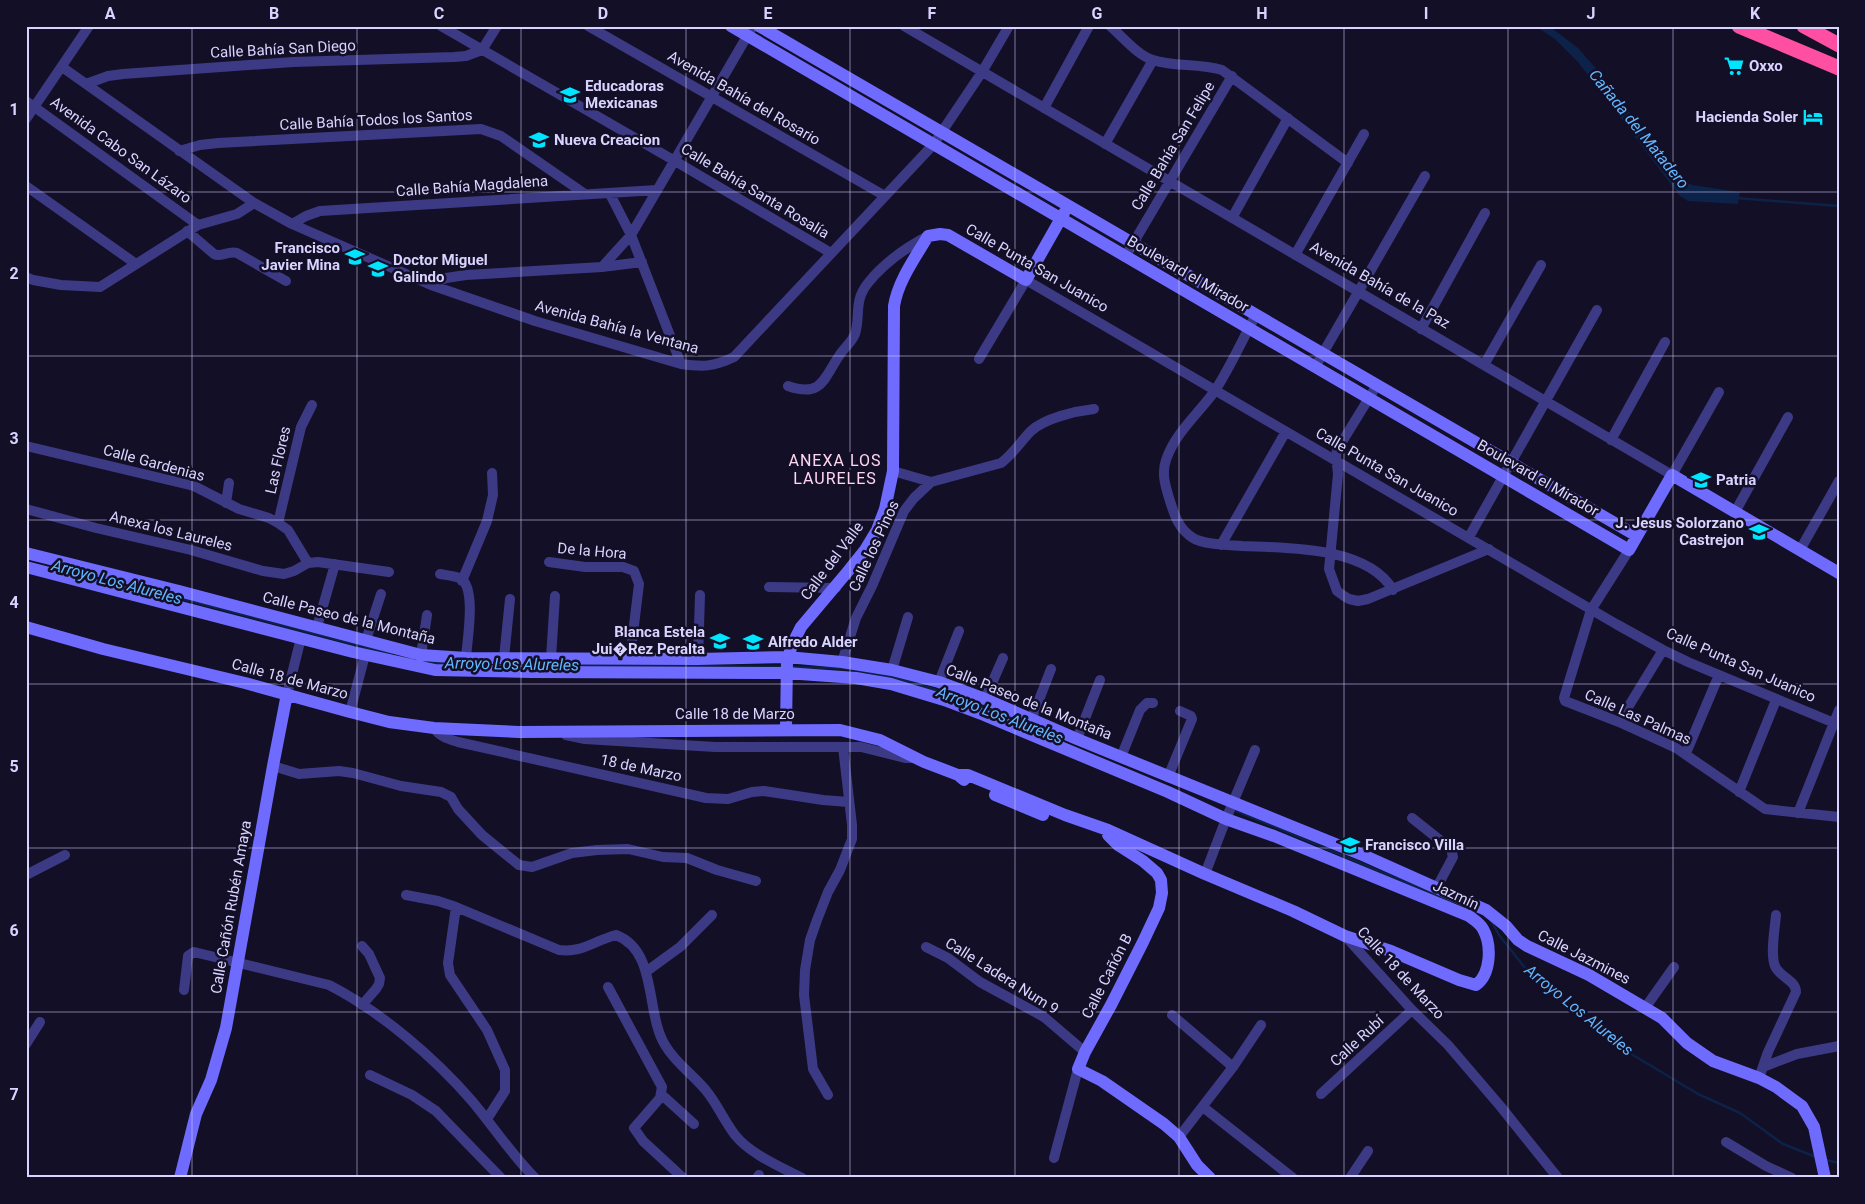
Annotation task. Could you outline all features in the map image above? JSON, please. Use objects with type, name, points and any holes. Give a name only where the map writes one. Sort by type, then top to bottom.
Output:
[{"type":"highway","points":[[1739,26],[1772,33],[1839,68]]},
{"type":"highway","points":[[1804,26],[1839,45]]},
{"type":"main road","name":"Boulevard el Mirador","points":[[731,26],[750,31],[933,144],[1629,550]]},
{"type":"main road","name":"Boulevard el Mirador","points":[[759,26],[1637,536]]},
{"type":"main road","points":[[1026,280],[1068,206]]},
{"type":"main road","name":"Calle Punta San Juanico","points":[[928,236],[948,235],[1026,280]]},
{"type":"main road","name":"Calle del Valle","points":[[786,729],[787,666],[801,627],[836,588],[865,550],[877,530],[885,509],[893,471],[894,306],[896,293],[928,236]]},
{"type":"main road","points":[[1629,550],[1672,475]]},
{"type":"main road","name":"Avenida Bahía de la Paz","points":[[1672,475],[1839,573]]},
{"type":"main road","name":"Calle Paseo de la Montaña","points":[[26,553],[421,655],[466,658],[698,659],[787,666],[890,684],[944,700],[1104,765],[1438,887]]},
{"type":"main road","name":"Calle Paseo de la Montaña","points":[[26,567],[421,668],[464,672],[787,666],[842,662],[892,670],[939,682],[1032,718],[1168,777],[1230,810]]},
{"type":"main road","name":"Calle 18 de Marzo","points":[[26,627],[103,649],[287,694],[390,722],[434,728],[519,732],[840,730],[880,740],[958,775],[966,782],[1033,812],[1061,822],[1110,833],[1293,911],[1345,936]]},
{"type":"main road","name":"Calle Cañón Rubén Amaya","points":[[180,1178],[196,1114],[211,1080],[226,1028],[287,694]]},
{"type":"main road","name":"Jazmín","points":[[1230,810],[1274,836],[1469,916],[1478,922],[1486,936],[1488,952],[1487,969],[1482,981],[1476,985],[1470,984],[1391,951],[1345,936]]},
{"type":"main road","name":"Calle Cañón B","points":[[1078,1069],[1085,1052],[1143,942],[1159,908],[1162,893],[1161,880],[1157,873],[1143,860],[1118,845],[1110,833]]},
{"type":"main road","name":"Calle Jazmines","points":[[1438,887],[1486,910],[1527,946],[1589,975],[1662,1018],[1687,1043],[1713,1061],[1761,1072],[1776,1087],[1802,1106],[1814,1127],[1823,1172]]},
{"type":"main road","points":[[1078,1069],[1102,1081],[1146,1110],[1179,1137],[1197,1165],[1210,1178]]},
{"type":"street","points":[[26,119],[31,104],[62,67],[89,26]]},
{"type":"street","name":"Calle Bahía Santa Rosalía","points":[[441,26],[831,253]]},
{"type":"street","points":[[482,50],[497,26]]},
{"type":"street","name":"Avenida Bahía del Rosario","points":[[588,26],[885,196]]},
{"type":"street","name":"Avenida Bahía de la Paz","points":[[904,26],[919,30],[982,72],[1672,475]]},
{"type":"street","name":"Avenida Bahía la Ventana","points":[[62,67],[254,203],[292,224],[432,285],[535,321],[680,364],[700,366],[716,365],[734,357],[933,144],[982,72],[1009,26]]},
{"type":"street","points":[[1044,108],[1089,26]]},
{"type":"street","points":[[1110,26],[1141,54],[1153,60],[1208,66],[1222,70],[1348,163]]},
{"type":"street","points":[[602,267],[631,235],[713,98],[750,31]]},
{"type":"street","name":"Calle Bahía San Diego","points":[[86,84],[108,76],[122,74],[293,62],[454,57],[466,56],[482,50]]},
{"type":"street","points":[[1105,144],[1153,60]]},
{"type":"street","name":"Calle Bahía San Felipe","points":[[1125,257],[1232,76]]},
{"type":"street","name":"Avenida Cabo San Lázaro","points":[[31,104],[198,225]]},
{"type":"street","points":[[1232,218],[1288,118]]},
{"type":"street","name":"Calle Bahía Todos los Santos","points":[[179,151],[200,145],[218,143],[482,129],[501,136],[585,194]]},
{"type":"street","points":[[1296,255],[1364,134]]},
{"type":"street","points":[[1315,367],[1425,176]]},
{"type":"street","points":[[26,186],[136,264]]},
{"type":"street","name":"Calle Bahía Magdalena","points":[[292,224],[320,211],[657,190]]},
{"type":"street","points":[[610,194],[631,235],[680,364]]},
{"type":"street","points":[[26,277],[61,285],[100,287],[198,225],[237,214],[254,203]]},
{"type":"street","points":[[1421,328],[1486,213]]},
{"type":"street","points":[[187,231],[214,254],[218,256],[237,253],[286,282]]},
{"type":"street","points":[[788,386],[799,390],[809,390],[825,381],[839,356],[854,337],[857,326],[857,307],[868,283],[894,257],[928,236]]},
{"type":"street","points":[[432,285],[446,278],[466,275],[602,267],[642,262]]},
{"type":"street","points":[[1484,365],[1540,265]]},
{"type":"street","points":[[979,359],[1026,280]]},
{"type":"street","name":"Calle Punta San Juanico","points":[[1026,280],[1285,433],[1663,650],[1776,700],[1836,724]]},
{"type":"street","points":[[1469,538],[1597,310]]},
{"type":"street","points":[[1256,315],[1215,390],[1176,439],[1166,461],[1164,473],[1166,487],[1175,518],[1182,529],[1195,540],[1221,545],[1283,547],[1349,558],[1378,573],[1388,581],[1393,590]]},
{"type":"street","points":[[1612,440],[1665,342]]},
{"type":"street","points":[[1377,385],[1337,450],[1338,474],[1329,569],[1337,591],[1349,600],[1368,599],[1489,549]]},
{"type":"street","points":[[1672,475],[1719,392]]},
{"type":"street","name":"Las Flores","points":[[278,523],[301,427],[312,405]]},
{"type":"street","name":"Calle los Pinos","points":[[842,662],[856,618],[872,586],[904,510],[914,498],[931,482],[1001,463],[1008,458],[1032,430],[1041,425],[1075,411],[1094,409]]},
{"type":"street","points":[[1735,512],[1788,417]]},
{"type":"street","points":[[1221,545],[1285,433]]},
{"type":"street","name":"Calle Gardenias","points":[[26,446],[194,486],[226,503],[278,523],[288,530],[308,563]]},
{"type":"street","points":[[893,471],[931,482]]},
{"type":"street","points":[[462,581],[487,521],[493,495],[492,473]]},
{"type":"street","points":[[1800,550],[1839,481]]},
{"type":"street","points":[[226,503],[229,483]]},
{"type":"street","name":"Anexa los Laureles","points":[[26,509],[96,528],[191,550],[263,571],[284,574],[308,563]]},
{"type":"street","points":[[1591,610],[1629,550]]},
{"type":"street","name":"De la Hora","points":[[549,562],[585,566],[623,567],[634,571],[639,584],[630,658]]},
{"type":"street","points":[[308,563],[334,564],[389,572]]},
{"type":"street","points":[[317,627],[334,564]]},
{"type":"street","points":[[440,574],[460,578],[468,590],[470,604],[466,658]]},
{"type":"street","points":[[769,587],[836,588]]},
{"type":"street","points":[[366,640],[381,594]]},
{"type":"street","points":[[698,659],[700,595]]},
{"type":"street","points":[[551,658],[555,596]]},
{"type":"street","points":[[504,658],[510,598]]},
{"type":"street","name":"Calle Las Palmas","points":[[1591,610],[1564,700],[1619,722],[1686,753],[1765,809],[1839,817]]},
{"type":"street","points":[[421,655],[427,615]]},
{"type":"street","points":[[892,670],[908,617]]},
{"type":"street","points":[[939,682],[959,630]]},
{"type":"street","name":"Calle Cañón Rubén Amaya","points":[[287,694],[301,638]]},
{"type":"street","points":[[1619,722],[1663,650]]},
{"type":"street","points":[[350,712],[365,655]]},
{"type":"street","points":[[985,699],[1003,658]]},
{"type":"street","points":[[1032,718],[1051,669]]},
{"type":"street","points":[[1686,753],[1719,675]]},
{"type":"street","points":[[1077,739],[1100,680]]},
{"type":"street","points":[[1739,792],[1776,700]]},
{"type":"street","points":[[1121,757],[1143,705],[1153,703]]},
{"type":"street","points":[[1798,813],[1836,724],[1839,710]]},
{"type":"street","points":[[1168,777],[1192,719],[1191,716],[1180,712]]},
{"type":"street","name":"18 de Marzo","points":[[434,728],[438,734],[458,742],[706,798],[728,799],[764,791],[848,802]]},
{"type":"street","name":"Calle 18 de Marzo","points":[[550,731],[585,739],[715,747],[861,747],[905,758],[915,757]]},
{"type":"street","points":[[828,1094],[813,1069],[804,995],[805,970],[810,940],[817,920],[852,839],[843,747]]},
{"type":"street","points":[[1205,874],[1256,750]]},
{"type":"street","points":[[273,766],[299,774],[338,771],[353,773],[401,786],[441,792],[451,797],[458,809],[482,835],[519,865],[526,867],[540,866],[559,857],[572,854],[597,850],[628,849],[663,857],[687,858],[717,870],[756,881]]},
{"type":"street","points":[[1412,818],[1451,849],[1453,857],[1438,887]]},
{"type":"street","points":[[26,875],[65,855]]},
{"type":"street","points":[[406,895],[438,901],[456,907],[559,950],[571,952],[580,950],[616,935],[629,942],[647,970],[658,1033],[670,1054],[708,1093],[739,1140],[802,1178]]},
{"type":"street","points":[[456,907],[448,962],[450,975],[487,1030],[505,1070],[505,1091],[486,1119]]},
{"type":"street","points":[[647,970],[680,947],[712,915]]},
{"type":"street","points":[[1761,1072],[1768,1052],[1796,992],[1795,986],[1777,971],[1774,963],[1776,915]]},
{"type":"street","name":"Calle 18 de Marzo","points":[[1345,936],[1412,1010],[1454,1052],[1558,1178]]},
{"type":"street","points":[[362,946],[369,954],[380,978],[380,984],[362,1005]]},
{"type":"street","name":"Calle Ladera Num 9","points":[[926,947],[948,958],[980,982],[1044,1017],[1085,1052]]},
{"type":"street","points":[[184,990],[188,956],[194,952],[329,985],[347,994],[379,1016],[437,1065],[471,1100],[506,1146],[535,1178]]},
{"type":"street","points":[[1645,1008],[1674,967]]},
{"type":"street","points":[[608,987],[662,1087],[662,1095],[634,1128],[642,1141],[683,1178]]},
{"type":"street","name":"Calle Rubí","points":[[1321,1094],[1412,1010]]},
{"type":"street","points":[[1172,1015],[1232,1067]]},
{"type":"street","points":[[26,1044],[40,1022]]},
{"type":"street","points":[[1179,1137],[1203,1107],[1261,1025]]},
{"type":"street","points":[[1761,1072],[1798,1054],[1839,1046]]},
{"type":"street","name":"Calle Cañón B","points":[[1054,1158],[1078,1069]]},
{"type":"street","points":[[370,1074],[412,1095],[436,1111],[501,1178]]},
{"type":"street","points":[[662,1095],[694,1124]]},
{"type":"street","points":[[1203,1107],[1293,1178]]},
{"type":"street","points":[[1726,1142],[1766,1166],[1792,1178]]},
{"type":"street","points":[[1350,1178],[1368,1151]]},
{"type":"water","points":[[1535,26],[1549,26],[1578,48],[1600,73],[1678,177],[1692,185],[1740,192],[1738,204],[1688,201],[1680,196],[1578,62],[1555,39]]},
{"type":"waterway","name":"Cañada del Matadero","points":[[1736,198],[1839,206]]},
{"type":"waterway","name":"Arroyo Los Alureles","points":[[145,589],[391,654]]},
{"type":"waterway","name":"Arroyo Los Alureles","points":[[431,663],[450,664]]},
{"type":"waterway","name":"Arroyo Los Alureles","points":[[513,665],[782,667]]},
{"type":"waterway","name":"Arroyo Los Alureles","points":[[790,667],[848,669],[896,678],[942,692],[1033,727]]},
{"type":"waterway","name":"Arroyo Los Alureles","points":[[1232,809],[1453,902]]},
{"type":"waterway","name":"Arroyo Los Alureles","points":[[1491,921],[1499,935],[1529,973],[1618,1046],[1698,1094],[1740,1113],[1783,1144],[1816,1157]]},
{"type":"waterway","name":"Arroyo Los Alureles","points":[[1826,1160],[1839,1163]]},
{"type":"place","name":"Oxxo","points":[[1734,66]]},
{"type":"place","name":"Educadoras Mexicanas","points":[[570,95]]},
{"type":"place","name":"Hacienda Soler","points":[[1813,117]]},
{"type":"place","name":"Nueva Creacion","points":[[539,140]]},
{"type":"place","name":"Francisco Javier Mina","points":[[355,257]]},
{"type":"place","name":"Doctor Miguel Galindo","points":[[378,269]]},
{"type":"place","name":"Patria","points":[[1701,480]]},
{"type":"place","name":"J. Jesus Solorzano Castrejon","points":[[1759,532]]},
{"type":"place","name":"Blanca Estela Jui�Rez Peralta","points":[[720,641]]},
{"type":"place","name":"Alfredo Alder","points":[[753,642]]},
{"type":"place","name":"Francisco Villa","points":[[1350,845]]},
{"type":"district","name":"ANEXA LOS LAURELES","points":[[835,469]]}]
